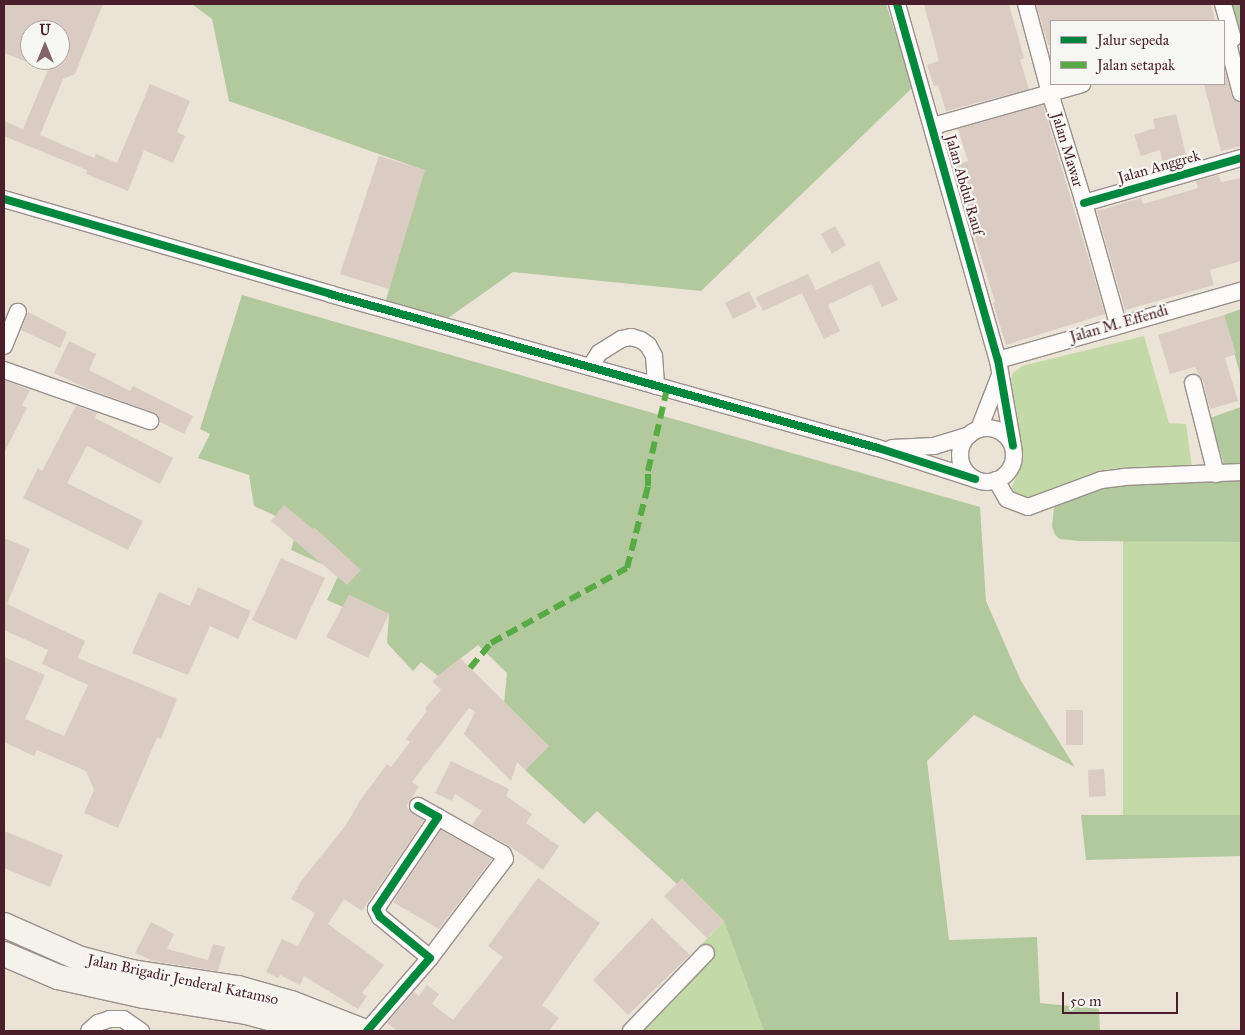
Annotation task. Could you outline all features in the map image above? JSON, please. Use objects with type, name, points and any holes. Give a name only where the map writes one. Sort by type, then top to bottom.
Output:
[{"type":"main road","name":"Jalan Brigadir Jenderal Katamso","points":[[4,925],[81,959],[132,972],[238,988],[291,1003],[365,1031]]},
{"type":"main road","name":"Jalan Brigadir Jenderal Katamso","points":[[4,954],[58,977],[144,996],[246,1012],[317,1031]]},
{"type":"street","name":"Jalan Abdul Rauf","points":[[897,4],[933,126],[999,368],[1013,446]]},
{"type":"street","name":"Jalan Mawar","points":[[1026,4],[1050,93],[1084,203],[1118,324]]},
{"type":"street","points":[[1223,4],[1241,93]]},
{"type":"street","points":[[933,126],[1078,85]]},
{"type":"street","name":"Jalan Anggrek","points":[[1084,203],[1241,158]]},
{"type":"street","points":[[4,199],[590,368],[878,448],[986,482],[996,480],[1005,475],[1012,467],[1014,457],[1013,446],[1007,437],[999,431],[989,428],[934,446],[878,448]]},
{"type":"street","name":"Jalan M. Effendi","points":[[999,368],[1118,324],[1241,291]]},
{"type":"street","points":[[4,346],[18,312]]},
{"type":"street","points":[[590,368],[600,353],[621,339],[641,340],[648,345],[654,356],[656,386]]},
{"type":"street","points":[[975,479],[967,473],[962,464],[960,453],[963,443],[974,432],[999,368]]},
{"type":"street","points":[[4,370],[150,421]]},
{"type":"street","points":[[1194,383],[1216,474]]},
{"type":"street","points":[[996,480],[1007,499],[1028,507],[1100,480],[1124,477],[1241,472]]},
{"type":"street","points":[[365,1031],[430,958],[505,859],[504,854],[418,806]]},
{"type":"street","points":[[430,958],[380,918],[376,908],[438,817]]},
{"type":"street","points":[[631,1031],[706,953]]},
{"type":"street","points":[[89,1031],[98,1022],[110,1019],[123,1019],[142,1031]]},
{"type":"green space","points":[[192,4],[886,4],[913,87],[701,291],[513,272],[441,323],[383,310],[424,170],[229,101],[212,19]]},
{"type":"green space","points":[[1229,4],[1241,4],[1241,29],[1237,30]]},
{"type":"green space","points":[[242,295],[980,507],[986,601],[1021,681],[1075,767],[974,715],[927,761],[949,940],[1037,937],[1040,1003],[1099,1009],[1100,1031],[764,1031],[724,921],[682,879],[677,884],[597,811],[584,824],[525,770],[549,746],[504,703],[507,673],[478,645],[438,676],[421,662],[413,671],[387,643],[389,614],[349,595],[343,607],[327,600],[340,572],[291,550],[298,526],[254,506],[249,475],[198,458],[210,434],[200,429]]},
{"type":"green space","points":[[1241,309],[1241,378],[1224,315]]},
{"type":"green space","points":[[1144,336],[1169,423],[1186,424],[1193,475],[1052,498],[1007,499],[1022,463],[1010,384],[1013,373],[1022,366]]},
{"type":"green space","points":[[1241,407],[1241,464],[1224,464],[1210,418]]},
{"type":"green space","points":[[1241,472],[1241,542],[1079,541],[1060,539],[1055,535],[1052,526],[1055,499],[1077,487]]},
{"type":"green space","points":[[1123,541],[1241,542],[1241,815],[1123,815]]},
{"type":"green space","points":[[1081,815],[1241,815],[1241,856],[1086,860]]},
{"type":"green space","points":[[724,921],[764,1031],[638,1031],[712,953],[702,944]]},
{"type":"building","points":[[4,4],[103,4],[75,74],[63,79],[40,135],[94,158],[96,154],[117,163],[150,84],[190,101],[177,132],[185,136],[173,163],[144,150],[128,191],[86,174],[87,170],[4,136],[4,121],[23,129],[48,70],[70,70],[70,20],[20,20],[20,59],[4,53]]},
{"type":"building","points":[[924,4],[1009,4],[1024,58],[1020,60],[1029,89],[946,111],[938,85],[934,86],[927,65],[939,61]]},
{"type":"building","points":[[1036,4],[1211,4],[1215,20],[1050,20],[1050,45],[1048,45]]},
{"type":"building","points":[[1225,71],[1232,96],[1234,100],[1241,103],[1241,146],[1221,151],[1204,85],[1225,85]]},
{"type":"building","points":[[1043,105],[1105,314],[1006,345],[993,303],[995,302],[953,166],[968,161],[958,129]]},
{"type":"building","points":[[1176,114],[1188,163],[1164,170],[1160,150],[1141,156],[1134,135],[1155,128],[1153,119]]},
{"type":"building","points":[[379,156],[425,170],[389,289],[340,274]]},
{"type":"building","points":[[1219,175],[1221,182],[1241,178],[1241,261],[1210,270],[1214,285],[1125,310],[1097,211],[1141,198],[1143,204],[1198,188],[1196,181]]},
{"type":"building","points":[[835,226],[846,245],[832,254],[821,234]]},
{"type":"building","points":[[879,261],[898,300],[882,307],[871,284],[828,305],[840,331],[824,339],[802,293],[763,311],[756,297],[808,274],[816,290]]},
{"type":"building","points":[[749,291],[757,307],[733,319],[725,303]]},
{"type":"building","points":[[28,312],[67,332],[60,348],[21,330]]},
{"type":"building","points":[[1224,315],[1236,354],[1225,358],[1238,401],[1210,409],[1203,381],[1195,367],[1170,374],[1158,335]]},
{"type":"building","points":[[69,341],[96,354],[89,370],[130,391],[133,386],[193,416],[184,434],[160,422],[158,415],[153,412],[86,388],[54,373]]},
{"type":"building","points":[[4,380],[30,390],[22,405],[27,408],[4,453]]},
{"type":"building","points":[[76,406],[97,413],[95,418],[173,458],[160,484],[87,446],[67,483],[143,521],[128,550],[23,498],[38,468],[42,471]]},
{"type":"building","points":[[284,505],[313,529],[314,527],[361,570],[347,585],[271,521]]},
{"type":"building","points":[[4,538],[30,549],[7,604],[85,641],[78,658],[177,699],[161,739],[157,738],[118,828],[84,813],[94,790],[86,771],[37,750],[34,756],[4,742],[4,657],[45,675],[25,719],[64,736],[88,685],[42,664],[48,650],[4,630]]},
{"type":"building","points":[[281,558],[325,578],[296,640],[252,620]]},
{"type":"building","points":[[198,587],[251,611],[238,639],[210,626],[188,675],[132,653],[159,592],[190,606]]},
{"type":"building","points":[[349,595],[389,614],[368,658],[326,637]]},
{"type":"building","points":[[460,658],[549,746],[525,770],[517,762],[511,781],[464,734],[475,712],[469,708],[412,782],[419,787],[406,806],[413,814],[424,820],[362,911],[344,899],[328,924],[384,965],[362,993],[367,996],[358,1009],[304,976],[300,985],[280,975],[278,978],[266,972],[282,939],[298,946],[315,913],[291,899],[302,880],[346,825],[360,801],[387,764],[391,767],[410,742],[406,739],[427,711],[425,708],[441,690],[432,681]]},
{"type":"building","points":[[1066,710],[1083,710],[1083,745],[1066,745]]},
{"type":"building","points":[[451,761],[509,789],[506,796],[532,814],[526,823],[559,846],[543,870],[508,845],[472,825],[482,811],[455,794],[452,801],[435,793]]},
{"type":"building","points":[[1104,769],[1106,796],[1089,797],[1088,770]]},
{"type":"building","points":[[441,830],[492,859],[439,929],[393,902]]},
{"type":"building","points":[[4,831],[63,855],[50,887],[4,868]]},
{"type":"building","points":[[538,878],[600,923],[542,1005],[559,1018],[549,1031],[397,1031],[387,1023],[414,992],[419,996],[427,985],[439,994],[432,1004],[453,1020],[503,957],[488,946]]},
{"type":"building","points":[[682,879],[724,921],[707,938],[664,896]]},
{"type":"building","points":[[652,918],[690,955],[628,1015],[593,980]]},
{"type":"building","points":[[151,922],[174,934],[167,949],[208,960],[213,944],[225,947],[218,971],[153,961],[135,953]]},
{"type":"marked path","points":[[470,668],[491,643],[627,568],[648,486],[648,471],[667,389]]},
{"type":"cycle path","points":[[897,4],[998,360],[1013,446]]},
{"type":"cycle path","points":[[1084,203],[1241,158]]},
{"type":"cycle path","points":[[4,199],[330,294],[878,448],[975,479]]},
{"type":"cycle path","points":[[367,1031],[430,958],[380,917],[376,909],[438,817],[418,806]]}]
